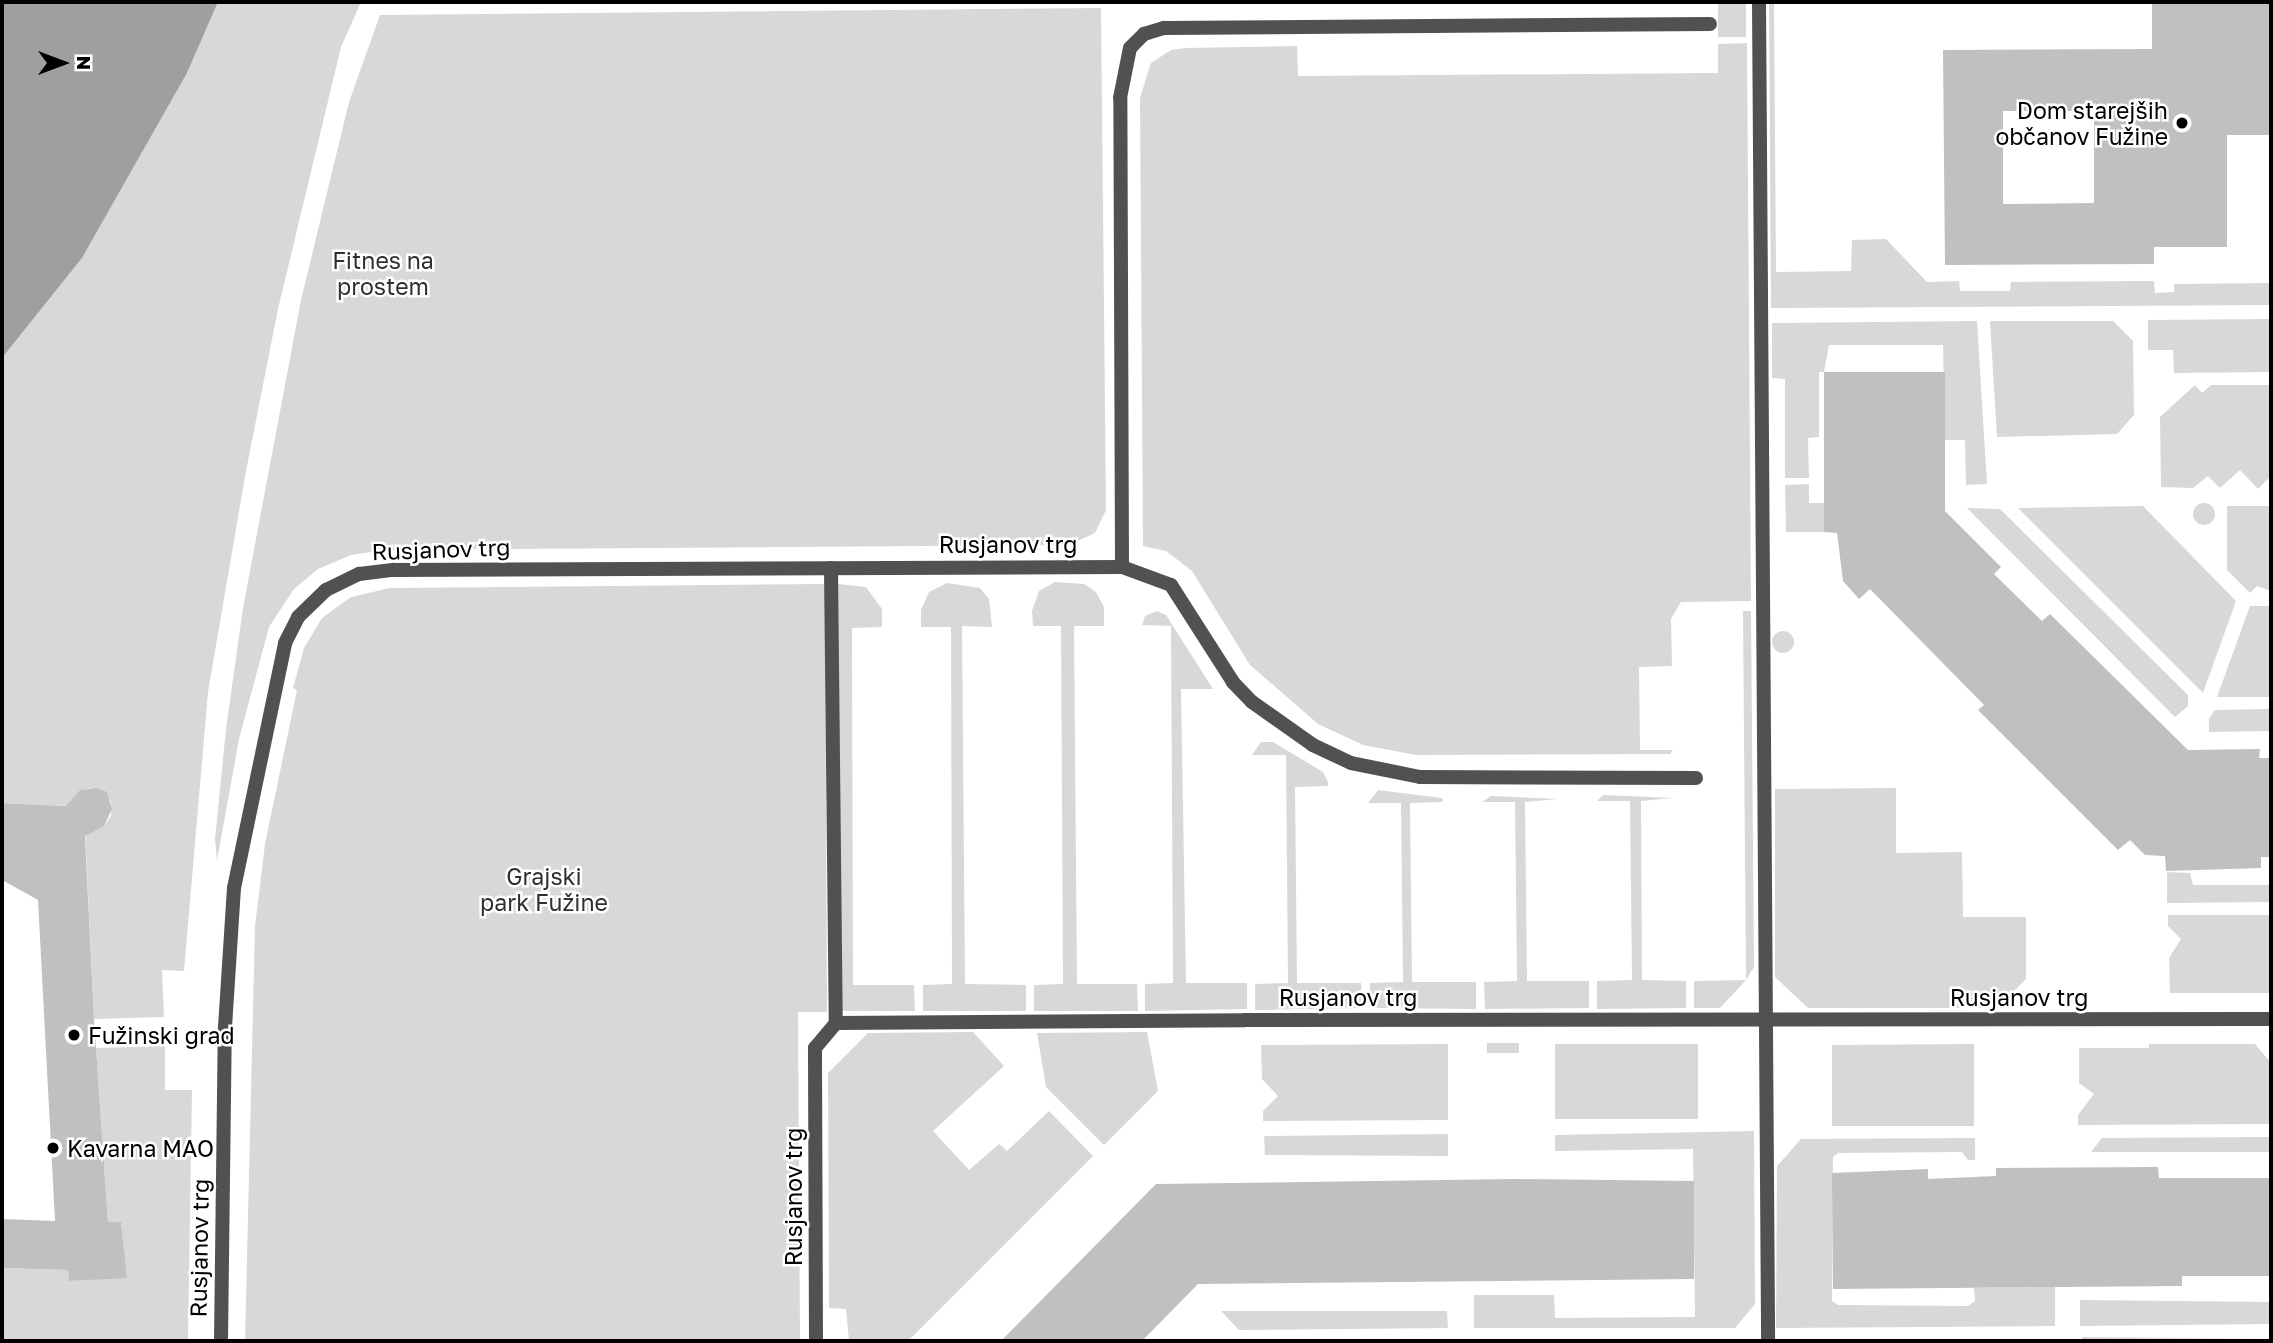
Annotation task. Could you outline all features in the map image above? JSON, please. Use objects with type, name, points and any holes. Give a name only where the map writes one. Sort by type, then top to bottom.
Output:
[{"type":"street","points":[[1759,2],[1768,1337]]},
{"type":"street","points":[[1696,778],[1420,777],[1351,763],[1312,746],[1252,702],[1233,681],[1171,585],[1122,567],[1120,99],[1125,61],[1135,39],[1164,28],[1710,24]]},
{"type":"street","name":"Rusjanov trg","points":[[220,1341],[225,1027],[234,888],[273,685],[298,617],[326,590],[348,579],[393,570],[1122,567]]},
{"type":"street","points":[[831,568],[836,1023]]},
{"type":"street","name":"Rusjanov trg","points":[[816,1341],[815,1048],[836,1023],[2271,1019]]},
{"type":"green space","points":[[218,2],[361,2],[341,47],[278,309],[246,471],[208,692],[184,971],[162,970],[164,1017],[94,1019],[85,829],[104,826],[111,816],[111,802],[104,791],[90,788],[78,792],[70,806],[2,803],[2,358],[82,258],[187,73]]},
{"type":"green space","points":[[1718,2],[1746,2],[1746,37],[1718,37]]},
{"type":"green space","points":[[1769,2],[1774,2],[1776,272],[1851,271],[1852,240],[1886,239],[1927,282],[1959,281],[1960,291],[2010,291],[2011,282],[2154,281],[2155,293],[2174,292],[2174,284],[2271,283],[2271,305],[1771,308]]},
{"type":"green space","name":"Fitnes na prostem","points":[[1101,8],[1106,510],[1095,533],[1069,545],[385,550],[351,555],[318,569],[294,589],[269,627],[239,739],[217,861],[215,839],[226,729],[243,608],[301,300],[349,102],[380,15]]},
{"type":"green space","points":[[1747,43],[1751,601],[1681,602],[1671,619],[1672,666],[1639,667],[1640,750],[1673,750],[1670,754],[1416,755],[1363,745],[1318,724],[1250,665],[1192,571],[1166,551],[1143,546],[1140,98],[1151,63],[1171,50],[1185,48],[1297,46],[1298,76],[1718,73],[1718,44]]},
{"type":"green space","points":[[2271,319],[2271,372],[2174,373],[2173,350],[2148,350],[2148,320]]},
{"type":"green space","points":[[1977,321],[1987,484],[1966,485],[1965,440],[1945,440],[1943,345],[1829,345],[1824,372],[1819,372],[1819,437],[1808,438],[1809,478],[1785,478],[1785,379],[1772,378],[1772,323]]},
{"type":"green space","points":[[1990,321],[2113,321],[2133,341],[2134,415],[2117,434],[1997,437]]},
{"type":"green space","points":[[2195,385],[2202,393],[2211,385],[2271,385],[2271,476],[2258,489],[2240,470],[2220,488],[2208,476],[2193,488],[2161,487],[2160,417]]},
{"type":"green space","points":[[1809,484],[1809,503],[1824,503],[1824,532],[1786,532],[1785,485]]},
{"type":"green space","points":[[2204,503],[2212,506],[2215,514],[2212,522],[2204,525],[2196,522],[2193,514],[2196,506]]},
{"type":"green space","points":[[2143,506],[2236,601],[2203,693],[2018,508]]},
{"type":"green space","points":[[2227,506],[2271,506],[2271,591],[2257,586],[2250,593],[2227,570]]},
{"type":"green space","points":[[1967,508],[2000,509],[2188,695],[2188,706],[2175,717]]},
{"type":"green space","points":[[1055,582],[1084,584],[1096,592],[1104,607],[1104,626],[1074,626],[1077,984],[1137,984],[1138,1011],[1034,1011],[1034,985],[1063,984],[1061,626],[1033,626],[1032,611],[1039,591]]},
{"type":"green space","points":[[947,583],[980,588],[989,599],[992,627],[962,626],[965,984],[1026,985],[1026,1011],[923,1011],[923,985],[952,984],[951,627],[921,627],[921,610],[929,592]]},
{"type":"green space","name":"Grajski park Fužine","points":[[825,584],[827,1012],[798,1012],[800,1341],[245,1341],[255,926],[265,844],[297,690],[293,688],[304,648],[322,618],[351,597],[390,588]]},
{"type":"green space","points":[[838,584],[866,587],[882,609],[882,627],[852,628],[853,985],[914,985],[915,1011],[841,1011]]},
{"type":"green space","points":[[2250,606],[2271,606],[2271,697],[2217,697]]},
{"type":"green space","points":[[1157,611],[1166,615],[1213,689],[1181,689],[1186,983],[1247,983],[1247,1009],[1145,1011],[1145,984],[1173,983],[1171,626],[1142,625],[1145,616]]},
{"type":"green space","points":[[1743,611],[1751,611],[1754,967],[1746,980]]},
{"type":"green space","points":[[1783,631],[1791,634],[1794,642],[1791,650],[1783,653],[1775,650],[1772,642],[1775,634]]},
{"type":"green space","points":[[2271,709],[2271,731],[2209,732],[2209,718],[2215,710]]},
{"type":"green space","points":[[1261,742],[1273,742],[1323,772],[1328,782],[1328,786],[1295,787],[1297,983],[1361,983],[1362,1008],[1255,1010],[1255,984],[1288,983],[1286,755],[1252,755]]},
{"type":"green space","points":[[1896,788],[1896,853],[1962,852],[1963,917],[2026,917],[2026,979],[1997,1008],[1808,1008],[1775,977],[1775,789]]},
{"type":"green space","points":[[1378,790],[1442,798],[1443,802],[1410,803],[1412,982],[1476,982],[1476,1009],[1370,1008],[1370,983],[1403,982],[1401,803],[1368,803]]},
{"type":"green space","points":[[1603,795],[1673,798],[1641,801],[1642,980],[1686,981],[1686,1008],[1597,1009],[1597,981],[1632,980],[1630,801],[1597,801]]},
{"type":"green space","points":[[1491,796],[1558,799],[1525,802],[1527,981],[1589,981],[1589,1008],[1485,1009],[1484,982],[1517,981],[1515,802],[1482,802]]},
{"type":"green space","points":[[2167,872],[2190,873],[2193,885],[2271,885],[2271,902],[2167,903]]},
{"type":"green space","points":[[2168,915],[2271,915],[2271,993],[2170,993],[2169,958],[2181,939],[2168,926]]},
{"type":"green space","points":[[1746,980],[1720,1008],[1694,1008],[1694,981]]},
{"type":"green space","points":[[973,1032],[1004,1066],[933,1131],[969,1170],[999,1144],[1007,1151],[1049,1111],[1093,1156],[908,1341],[849,1341],[846,1309],[829,1308],[828,1073],[868,1033]]},
{"type":"green space","points":[[1147,1032],[1158,1091],[1104,1145],[1046,1087],[1037,1033]]},
{"type":"green space","points":[[1487,1043],[1519,1043],[1519,1053],[1487,1053]]},
{"type":"green space","points":[[1448,1044],[1448,1120],[1263,1121],[1263,1111],[1278,1096],[1262,1079],[1261,1045]]},
{"type":"green space","points":[[1555,1044],[1698,1044],[1698,1119],[1555,1119]]},
{"type":"green space","points":[[1974,1044],[1974,1126],[1832,1126],[1832,1045]]},
{"type":"green space","points":[[2149,1044],[2255,1044],[2271,1063],[2271,1124],[2078,1125],[2078,1115],[2094,1094],[2079,1083],[2079,1048],[2149,1048]]},
{"type":"green space","points":[[165,1046],[165,1090],[192,1090],[188,1341],[2,1341],[2,1268],[68,1270],[70,1281],[126,1277],[121,1222],[108,1222],[96,1048]]},
{"type":"green space","points":[[1754,1131],[1755,1304],[1735,1328],[1474,1328],[1474,1295],[1554,1295],[1555,1318],[1695,1317],[1693,1149],[1555,1151],[1555,1135]]},
{"type":"green space","points":[[1448,1134],[1448,1156],[1265,1155],[1264,1136]]},
{"type":"green space","points":[[2271,1137],[2271,1152],[2091,1152],[2102,1138]]},
{"type":"green space","points":[[1975,1138],[1975,1160],[1968,1160],[1962,1152],[1838,1153],[1833,1157],[1832,1301],[1838,1305],[1968,1306],[1975,1301],[1974,1288],[2055,1287],[2055,1326],[1776,1328],[1777,1166],[1801,1139]]},
{"type":"green space","points":[[2080,1300],[2271,1302],[2271,1324],[2080,1326]]},
{"type":"green space","points":[[1221,1311],[1447,1311],[1448,1328],[1239,1330]]},
{"type":"green space","points":[[2082,1337],[2271,1339],[2271,1341],[2082,1341]]},
{"type":"shaded area","points":[[2,2],[218,2],[187,73],[82,258],[2,358]]},
{"type":"building","name":"Dom starejših občanov Fužine","points":[[2152,2],[2271,2],[2271,135],[2227,135],[2227,247],[2154,247],[2154,264],[1945,265],[1943,50],[2152,49]],"holes":[[[2003,111],[2094,111],[2094,203],[2003,204]]]},
{"type":"building","points":[[1824,372],[1945,372],[1945,511],[2001,567],[1994,574],[2042,621],[2050,614],[2188,750],[2260,749],[2259,758],[2271,758],[2271,857],[2261,857],[2261,868],[2166,871],[2165,856],[2145,855],[2130,840],[2118,850],[1978,710],[1984,705],[1870,589],[1859,599],[1843,581],[1837,533],[1824,532]]},
{"type":"building","name":"Fužinski grad","points":[[96,788],[107,792],[112,809],[104,826],[85,836],[94,1019],[108,1222],[121,1222],[127,1278],[69,1281],[68,1270],[2,1268],[2,1219],[55,1221],[38,900],[4,881],[2,803],[66,806],[80,790]]},
{"type":"building","points":[[2158,1167],[2159,1178],[2271,1178],[2271,1276],[2182,1276],[2182,1286],[1833,1289],[1832,1173],[1928,1169],[1928,1179],[1996,1176],[1996,1168]]},
{"type":"building","points":[[1514,1179],[1694,1181],[1694,1279],[1198,1284],[1142,1341],[1001,1341],[1156,1184]]},
{"type":"place","name":"Dom starejših občanov Fužine","points":[[2182,123]]},
{"type":"place","name":"Fužinski grad","points":[[74,1035]]},
{"type":"place","name":"Kavarna MAO","points":[[53,1148]]}]
